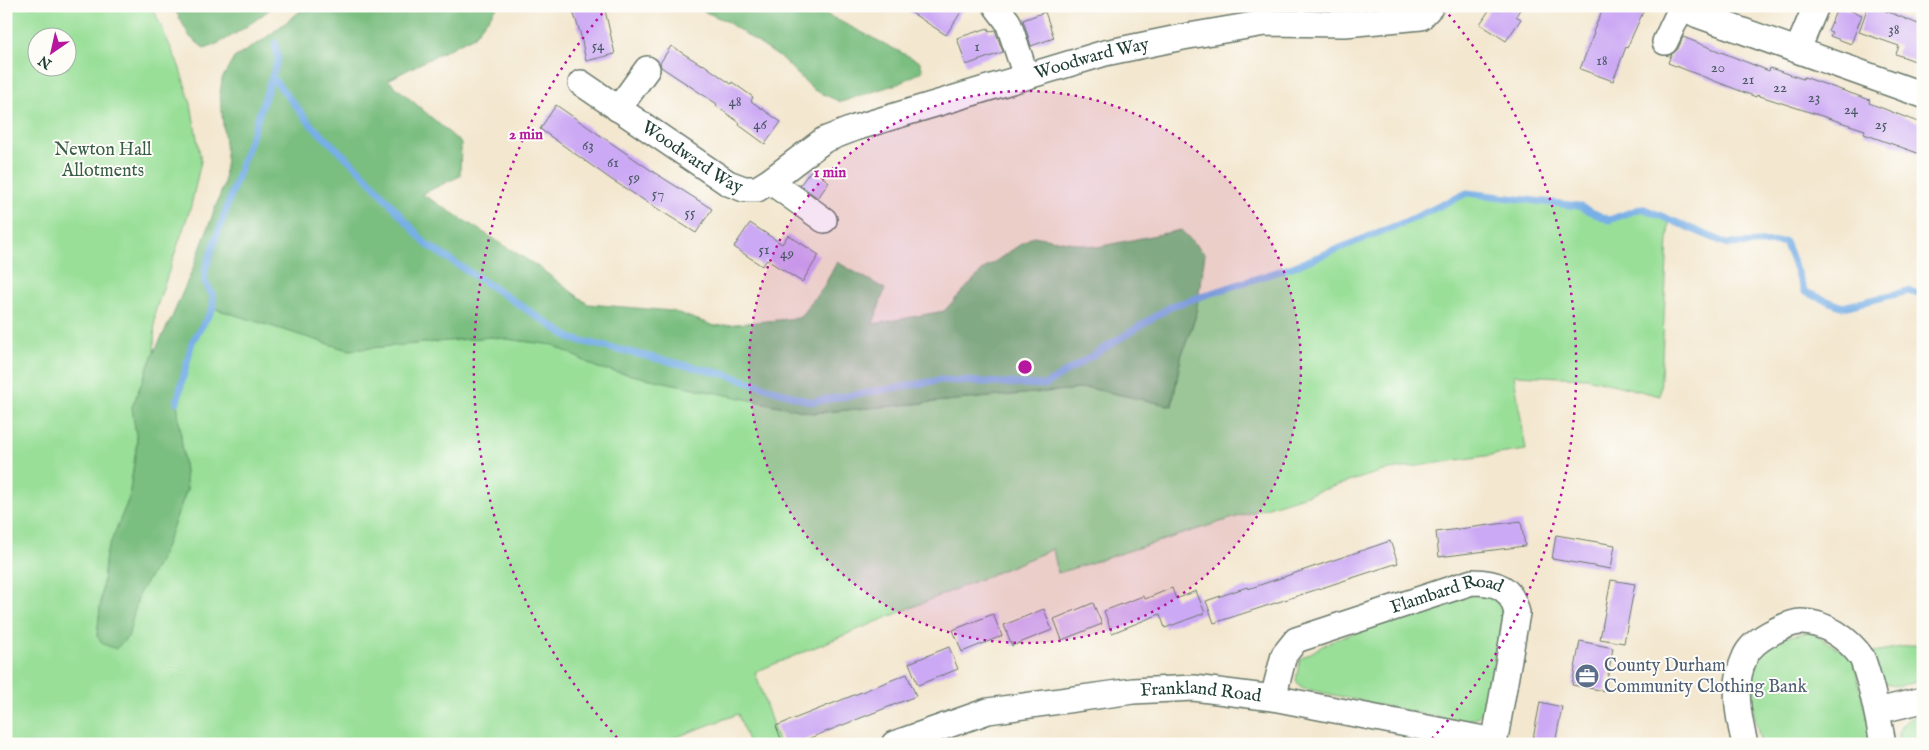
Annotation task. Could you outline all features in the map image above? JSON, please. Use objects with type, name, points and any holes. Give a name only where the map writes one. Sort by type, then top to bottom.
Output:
[{"type":"street","points":[[996,6],[1008,22],[1026,76]]},
{"type":"street","name":"Woodward Way","points":[[581,84],[728,183],[744,189],[757,188],[770,181],[824,140],[855,128],[1105,53],[1265,23],[1345,24],[1421,17],[1431,6]]},
{"type":"street","points":[[1665,42],[1682,6],[1698,14],[1923,95]]},
{"type":"street","points":[[1798,49],[1816,6]]},
{"type":"street","points":[[618,109],[646,69]]},
{"type":"street","name":"Woodward Way","points":[[770,181],[824,220]]},
{"type":"street","name":"Flambard Road","points":[[1273,698],[1284,655],[1296,640],[1472,582],[1492,582],[1505,590],[1514,599],[1517,613],[1494,742]]},
{"type":"street","points":[[1745,744],[1739,720],[1738,682],[1745,656],[1760,639],[1780,628],[1801,622],[1822,626],[1838,634],[1855,649],[1863,661],[1877,712],[1883,744]]},
{"type":"street","name":"Frankland Road","points":[[905,742],[988,711],[1133,691],[1194,688],[1273,698],[1494,742]]},
{"type":"street","points":[[1877,712],[1923,700]]},
{"type":"green space","name":"Newton Hall Allotments","points":[[6,6],[152,6],[179,66],[191,104],[201,161],[191,206],[155,312],[154,352],[132,407],[137,441],[129,498],[106,554],[97,636],[128,637],[139,593],[160,561],[187,489],[177,402],[192,342],[213,308],[348,350],[491,337],[554,345],[598,368],[813,413],[1089,388],[1172,406],[1181,357],[1195,318],[1198,297],[1295,266],[1410,220],[1467,193],[1578,206],[1609,220],[1642,208],[1669,219],[1660,396],[1587,378],[1514,375],[1526,450],[1383,471],[1058,573],[1053,549],[755,672],[779,744],[749,744],[738,714],[658,744],[6,744]]},
{"type":"green space","points":[[173,6],[274,6],[232,35],[205,49],[190,37]]},
{"type":"green space","points":[[307,6],[498,6],[474,36],[388,80],[461,143],[460,176],[422,194],[537,266],[588,304],[672,311],[715,326],[799,318],[824,286],[837,262],[885,289],[873,324],[944,311],[984,269],[1033,236],[1097,247],[1181,230],[1205,254],[1195,318],[1181,357],[1172,406],[1089,388],[813,413],[598,368],[553,345],[491,337],[348,350],[213,308],[192,342],[177,402],[187,489],[160,561],[139,593],[128,637],[116,649],[103,644],[97,636],[106,554],[129,498],[137,442],[132,407],[154,352],[172,317],[194,266],[224,184],[226,154],[220,95],[222,79],[234,58],[263,40]]},
{"type":"green space","points":[[692,6],[810,6],[920,62],[923,71],[900,83],[841,102],[814,90],[782,59],[726,21]]},
{"type":"green space","points":[[1478,593],[1494,599],[1504,613],[1486,709],[1472,720],[1445,719],[1306,689],[1300,686],[1296,680],[1300,659],[1333,640]]},
{"type":"green space","points":[[1811,632],[1853,658],[1873,744],[1761,744],[1748,688],[1754,660],[1773,639]]},
{"type":"green space","points":[[1919,644],[1923,681],[1893,686],[1883,680],[1873,652]]},
{"type":"green space","points":[[1923,714],[1923,744],[1900,744],[1899,737],[1904,723]]},
{"type":"building","points":[[571,6],[604,6],[615,54],[586,61],[580,32]]},
{"type":"building","points":[[901,6],[965,6],[946,35]]},
{"type":"building","points":[[1492,6],[1522,6],[1516,16],[1521,19],[1506,41],[1480,24]]},
{"type":"building","points":[[1604,6],[1629,6],[1643,12],[1626,47],[1613,81],[1580,69]]},
{"type":"building","points":[[1838,6],[1862,15],[1851,44],[1830,36],[1832,32],[1828,31]]},
{"type":"building","points":[[1868,6],[1874,6],[1923,26],[1923,64],[1896,54],[1899,46],[1859,32]]},
{"type":"building","points":[[1045,12],[1054,38],[1031,46],[1023,20]]},
{"type":"building","points":[[988,28],[989,32],[995,30],[1003,52],[966,65],[957,38]]},
{"type":"building","points":[[1683,37],[1769,71],[1770,68],[1803,79],[1804,77],[1870,100],[1869,103],[1923,124],[1923,155],[1864,134],[1865,130],[1757,95],[1756,97],[1668,63],[1671,55],[1678,49]]},
{"type":"building","points":[[671,46],[703,64],[731,84],[732,82],[753,97],[751,101],[781,122],[765,144],[716,106],[717,104],[661,67],[660,63]]},
{"type":"building","points":[[556,105],[652,171],[712,209],[696,233],[612,180],[540,129]]},
{"type":"building","points":[[812,169],[829,182],[818,198],[800,185]]},
{"type":"building","points":[[750,223],[782,244],[788,235],[819,255],[802,282],[767,260],[762,266],[734,247]]},
{"type":"building","points":[[1521,521],[1525,546],[1439,557],[1436,532]]},
{"type":"building","points":[[1556,535],[1615,545],[1611,569],[1552,559]]},
{"type":"building","points":[[1390,541],[1398,563],[1214,623],[1206,601],[1247,587],[1248,589]]},
{"type":"building","points":[[1611,580],[1635,584],[1624,643],[1600,639]]},
{"type":"building","points":[[1172,588],[1176,599],[1196,591],[1205,613],[1165,628],[1160,614],[1112,633],[1104,611],[1143,596],[1145,599]]},
{"type":"building","points":[[1093,603],[1102,624],[1062,640],[1054,619]]},
{"type":"building","points":[[1044,609],[1052,630],[1012,646],[1004,625]]},
{"type":"building","points":[[993,614],[1002,636],[962,652],[953,630]]},
{"type":"building","points":[[1580,641],[1613,648],[1605,691],[1572,685]]},
{"type":"building","points":[[949,647],[958,669],[918,685],[909,663]]},
{"type":"building","points":[[907,674],[916,696],[795,744],[783,744],[776,726]]},
{"type":"building","points":[[1540,702],[1562,707],[1555,744],[1532,744]]},
{"type":"waterway","points":[[275,43],[278,59],[272,77],[312,126],[365,175],[426,244],[572,339],[728,375],[811,402],[941,380],[1045,385],[1172,306],[1295,266],[1410,220],[1467,193],[1578,206],[1609,220],[1642,208],[1728,244],[1785,242],[1805,292],[1843,307],[1908,291],[1923,295]]},
{"type":"waterway","points":[[177,402],[192,342],[213,308],[213,296],[205,282],[205,270],[272,77]]},
{"type":"place","name":"County Durham Community Clothing Bank","points":[[1587,676]]}]
